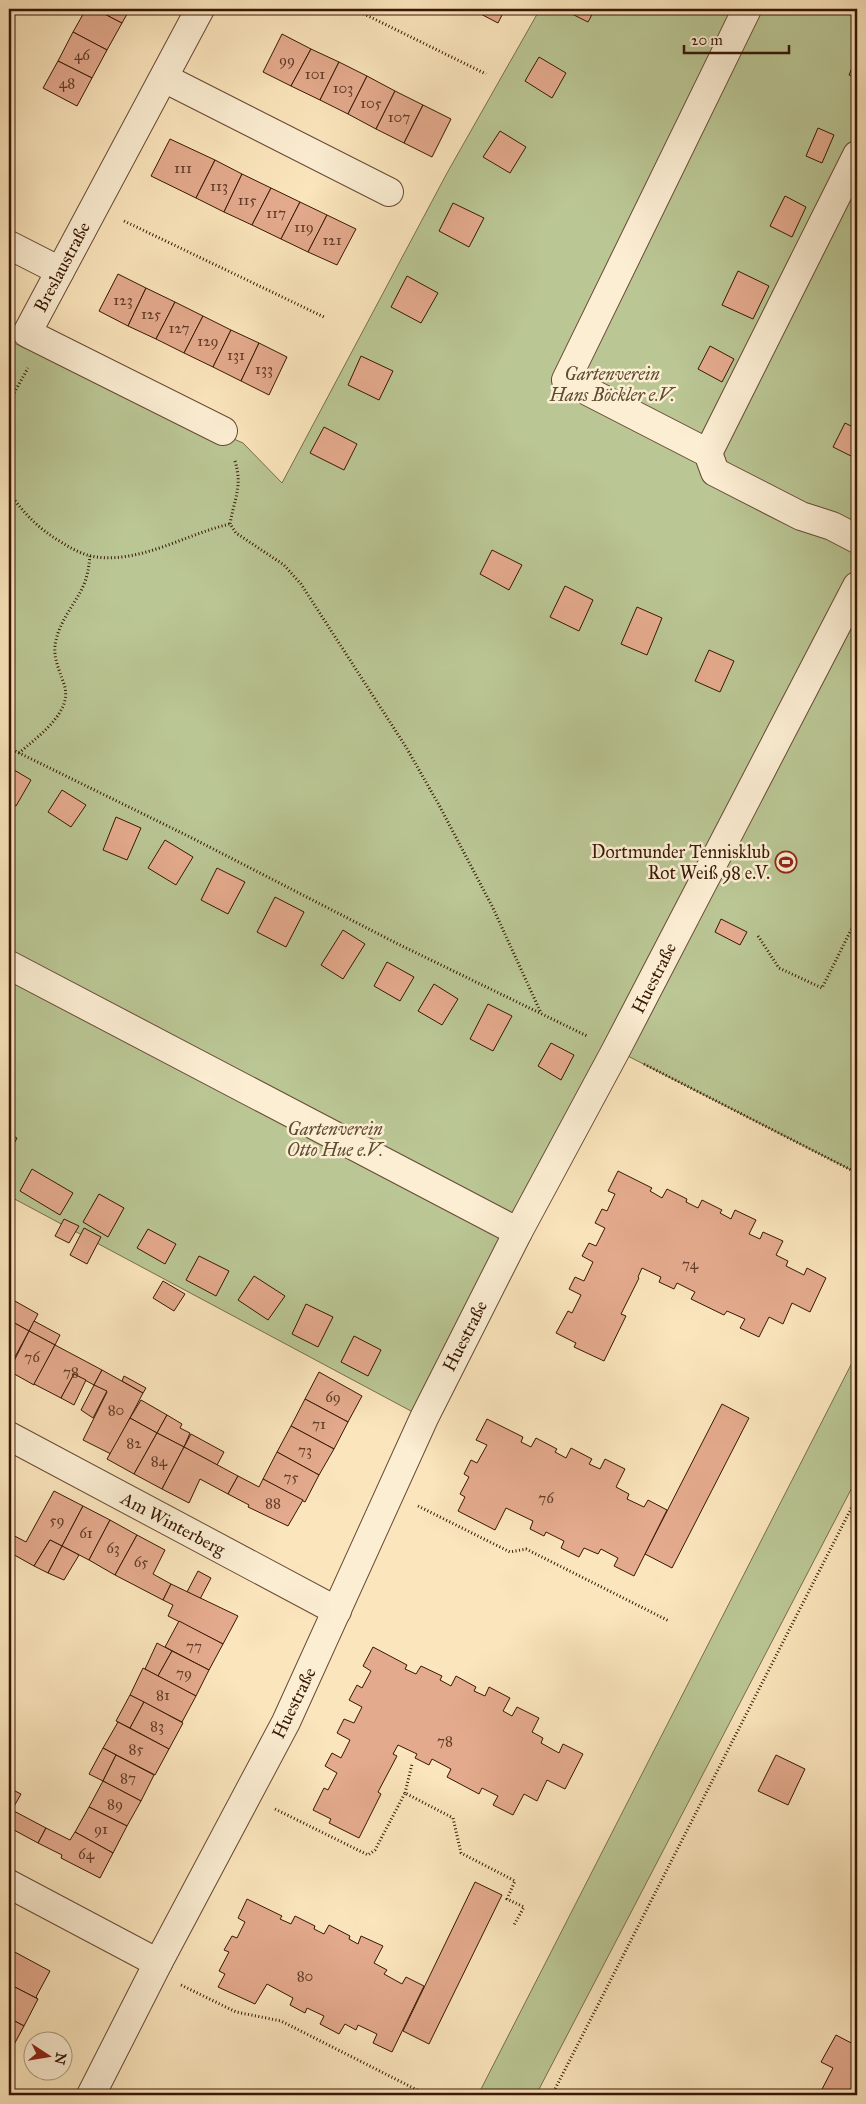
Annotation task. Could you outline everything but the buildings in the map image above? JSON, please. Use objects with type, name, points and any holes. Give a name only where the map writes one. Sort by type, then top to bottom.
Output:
[{"type":"street","name":"Breslaustraße","points":[[200,9],[27,333],[223,431]]},
{"type":"street","points":[[747,9],[566,380],[708,453],[715,472],[801,516],[832,526],[857,539]]},
{"type":"street","points":[[164,78],[388,192]]},
{"type":"street","points":[[708,453],[857,155]]},
{"type":"street","points":[[9,245],[60,271]]},
{"type":"street","name":"Huestraße","points":[[91,2095],[156,1967],[286,1722],[424,1418],[518,1232],[616,1050],[857,586]]},
{"type":"street","points":[[9,966],[518,1232]]},
{"type":"street","name":"Am Winterberg","points":[[9,1436],[337,1611]]},
{"type":"street","points":[[9,1884],[156,1967]]},
{"type":"path","points":[[354,9],[486,74]]},
{"type":"path","points":[[94,206],[324,317]]},
{"type":"path","points":[[223,431],[239,473],[239,488],[230,524],[236,533],[284,565],[301,584],[406,747],[472,866],[541,1013]]},
{"type":"path","points":[[9,492],[36,525],[73,549],[90,556],[116,558],[144,552],[201,531],[230,524]]},
{"type":"path","points":[[19,753],[39,735],[63,708],[66,691],[55,656],[56,641],[61,624],[84,583],[90,556]]},
{"type":"path","points":[[9,748],[190,837],[398,944],[616,1050],[857,1173]]},
{"type":"path","points":[[758,936],[779,968],[822,988],[857,918]]},
{"type":"path","points":[[391,1492],[510,1552],[526,1549],[669,1622]]},
{"type":"path","points":[[552,2095],[857,1497]]},
{"type":"path","points":[[247,1795],[368,1855],[375,1850],[405,1793],[412,1764]]},
{"type":"path","points":[[405,1793],[452,1818],[461,1853],[515,1881],[507,1899],[524,1907],[514,1925]]},
{"type":"path","points":[[156,1967],[236,2012],[281,2020],[427,2095]]},
{"type":"green space","points":[[540,9],[857,9],[857,1173],[616,1050],[424,1418],[9,1196],[9,341],[243,443],[282,483],[447,173]]},
{"type":"green space","points":[[857,1353],[857,1478],[536,2095],[478,2095]]},
{"type":"place","name":"Dortmunder Tennisklub Rot Weiß 98 e.V.","points":[[786,862]]},
{"type":"park label","name":"Gartenverein Hans Böckler e.V.","points":[[612,384]]},
{"type":"park label","name":"Gartenverein Otto Hue e.V.","points":[[335,1139]]}]
